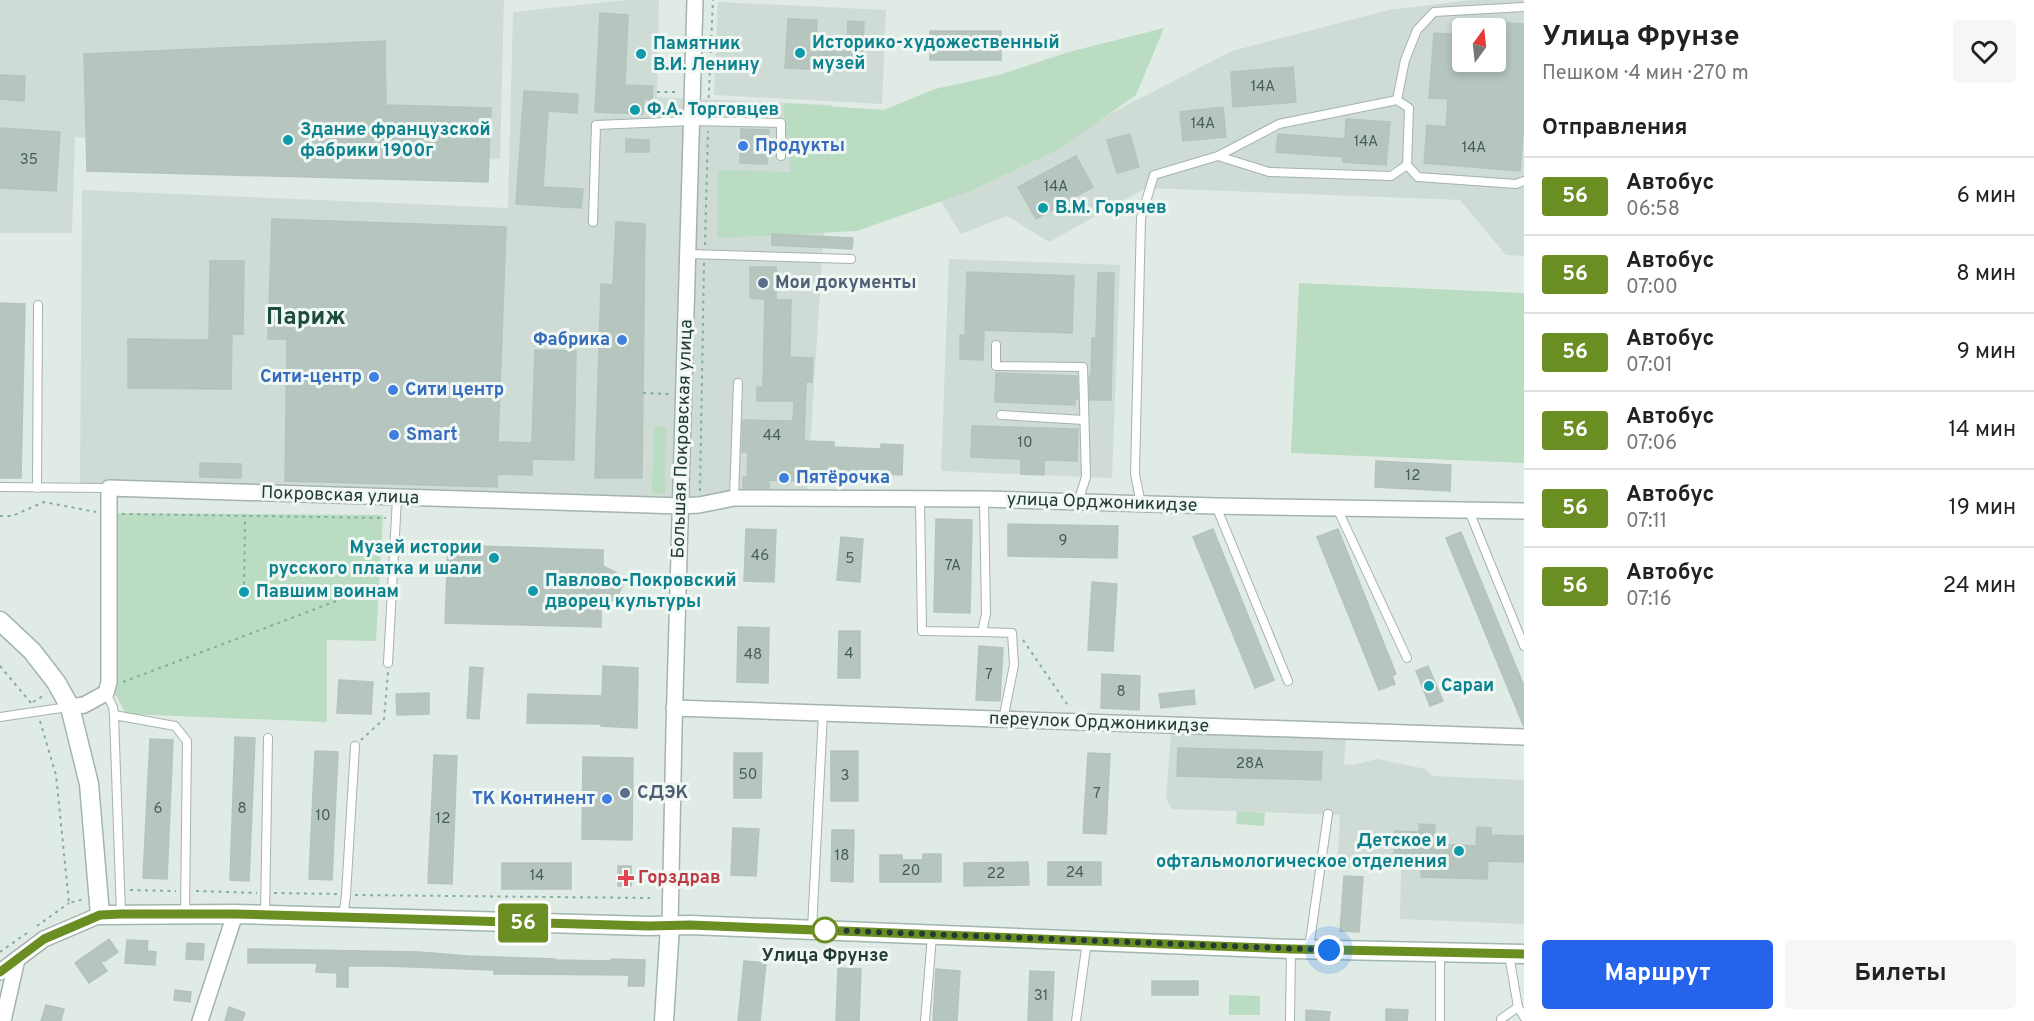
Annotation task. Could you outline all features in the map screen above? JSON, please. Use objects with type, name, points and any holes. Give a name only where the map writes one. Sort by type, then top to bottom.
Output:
[{"type":"main road","points":[[0,621],[32,651],[56,682],[70,706],[89,784],[100,915],[235,914],[812,929],[1300,949],[1516,954]]},
{"type":"main road","name":"Большая Покровская улица","points":[[664,1021],[670,926]]},
{"type":"street","name":"Большая Покровская улица","points":[[670,926],[674,708],[695,0]]},
{"type":"street","name":"Покровская улица","points":[[109,489],[681,506]]},
{"type":"street","points":[[70,706],[84,705],[112,689],[109,682],[109,489]]},
{"type":"street","name":"улица Орджоникидзе","points":[[681,506],[734,498],[984,499],[1216,506],[1524,511]]},
{"type":"street","name":"переулок Орджоникидзе","points":[[674,708],[1524,737]]},
{"type":"street","points":[[200,1021],[235,914]]},
{"type":"street","points":[[0,972],[44,939],[100,915]]},
{"type":"street","points":[[3,1021],[17,959]]},
{"type":"lane","points":[[1397,100],[1405,60],[1417,30],[1434,12],[1524,7]]},
{"type":"lane","points":[[1141,504],[1135,474],[1141,218],[1154,175],[1218,156],[1279,124],[1397,100],[1409,108],[1407,165],[1418,177],[1516,184],[1524,182]]},
{"type":"lane","points":[[593,222],[596,124],[692,121],[781,123],[781,156]]},
{"type":"lane","points":[[1218,156],[1269,172],[1391,176],[1407,165]]},
{"type":"lane","points":[[688,249],[704,255],[851,259]]},
{"type":"lane","points":[[37,488],[38,305]]},
{"type":"lane","points":[[996,345],[996,366],[1083,367],[1086,477],[1078,502]]},
{"type":"lane","points":[[734,498],[738,383]]},
{"type":"lane","points":[[1001,415],[1084,420]]},
{"type":"lane","name":"Покровская улица","points":[[0,487],[109,489]]},
{"type":"lane","points":[[388,663],[397,498]]},
{"type":"lane","points":[[982,632],[986,614],[984,499]]},
{"type":"lane","points":[[920,500],[922,631],[1011,633],[1014,665],[1003,720]]},
{"type":"lane","points":[[1216,506],[1288,681]]},
{"type":"lane","points":[[1337,508],[1407,658]]},
{"type":"lane","points":[[1469,509],[1524,646]]},
{"type":"lane","points":[[112,689],[121,914]]},
{"type":"lane","points":[[0,717],[70,706]]},
{"type":"lane","points":[[812,929],[823,713]]},
{"type":"lane","points":[[114,715],[175,726],[187,741],[184,914]]},
{"type":"lane","points":[[265,915],[268,738]]},
{"type":"lane","points":[[343,917],[355,746]]},
{"type":"lane","points":[[1290,1021],[1300,949],[1328,814]]},
{"type":"lane","points":[[925,1021],[932,935]]},
{"type":"lane","points":[[1076,1021],[1087,941]]},
{"type":"lane","points":[[1440,952],[1440,1021]]},
{"type":"lane","points":[[1516,954],[1518,1007],[1524,1017]]},
{"type":"lane","points":[[1501,1021],[1518,1007]]},
{"type":"path","points":[[700,497],[704,255],[713,0]]},
{"type":"path","points":[[657,92],[682,92]]},
{"type":"path","points":[[643,393],[671,394]]},
{"type":"path","points":[[0,516],[12,516],[44,502],[109,514],[396,518]]},
{"type":"path","points":[[244,592],[245,516]]},
{"type":"path","points":[[112,689],[393,580]]},
{"type":"path","points":[[1011,633],[1018,634],[1078,722]]},
{"type":"path","points":[[355,746],[384,719],[388,663]]},
{"type":"shaded area","points":[[0,0],[504,0],[500,159],[75,137],[72,233],[0,233]]},
{"type":"shaded area","points":[[626,0],[659,0],[657,97],[832,105],[807,494],[668,497],[80,484],[82,190],[508,208],[513,12]]},
{"type":"shaded area","points":[[1471,0],[1524,0],[1524,256],[1506,255],[1460,200],[1146,188],[1049,242],[1007,216],[961,234],[941,201],[1232,51],[1389,10]]},
{"type":"shaded area","name":"Историко-художественный музей","points":[[718,2],[886,10],[882,104],[714,95]]},
{"type":"shaded area","points":[[949,259],[1120,265],[1112,478],[941,471]]},
{"type":"shaded area","points":[[1171,734],[1346,738],[1344,764],[1353,765],[1377,759],[1426,769],[1432,776],[1524,780],[1524,924],[1400,919],[1401,869],[1337,867],[1340,815],[1172,809],[1166,798]]},
{"type":"green space","points":[[1164,28],[1136,95],[1057,150],[970,191],[857,231],[717,238],[718,170],[791,172],[783,103],[884,110],[935,89],[999,75],[1069,52]]},
{"type":"green space","points":[[1299,283],[1524,293],[1524,463],[1291,453]]},
{"type":"green space","points":[[654,426],[666,427],[665,494],[652,493]]},
{"type":"green space","points":[[113,513],[383,515],[376,641],[327,640],[327,722],[126,714],[112,688]]},
{"type":"green space","points":[[1237,811],[1265,813],[1264,826],[1236,824]]},
{"type":"green space","points":[[1229,995],[1260,996],[1260,1015],[1229,1015]]},
{"type":"building","points":[[600,13],[628,15],[625,85],[653,86],[652,100],[644,99],[643,114],[595,112]]},
{"type":"building","points":[[788,19],[817,20],[816,45],[847,46],[848,21],[864,22],[862,71],[785,68]]},
{"type":"building","points":[[1506,23],[1524,24],[1524,123],[1520,171],[1424,163],[1427,125],[1446,127],[1448,99],[1429,98],[1434,33],[1452,34],[1452,72],[1506,72]]},
{"type":"building","points":[[930,31],[1001,31],[1001,60],[930,60]]},
{"type":"building","name":"Здание французской фабрики 1900г","points":[[385,41],[386,105],[491,108],[488,182],[87,171],[84,54]]},
{"type":"building","points":[[1293,67],[1296,102],[1233,107],[1231,72]]},
{"type":"building","points":[[0,75],[25,76],[24,101],[0,99]]},
{"type":"building","points":[[524,91],[578,94],[577,113],[548,111],[543,187],[583,189],[581,208],[516,204]]},
{"type":"building","points":[[1223,107],[1226,137],[1183,141],[1180,112]]},
{"type":"building","points":[[1346,119],[1390,122],[1386,165],[1343,162],[1343,157],[1276,152],[1278,134],[1345,139]]},
{"type":"building","points":[[0,128],[60,132],[56,191],[0,188]]},
{"type":"building","points":[[741,129],[769,130],[767,164],[740,163]]},
{"type":"building","points":[[1130,134],[1139,167],[1117,173],[1107,140]]},
{"type":"building","points":[[626,139],[649,140],[649,152],[626,152]]},
{"type":"building","points":[[1076,156],[1093,187],[1036,219],[1018,187]]},
{"type":"building","name":"Сити центр","points":[[272,219],[506,227],[498,442],[532,443],[535,350],[576,351],[574,460],[532,459],[532,475],[497,474],[497,487],[285,481],[287,339],[268,339]]},
{"type":"building","name":"Фабрика","points":[[616,222],[645,224],[642,478],[595,478],[601,284],[613,285]]},
{"type":"building","points":[[772,234],[853,238],[852,249],[772,245]]},
{"type":"building","points":[[210,261],[244,261],[243,334],[232,334],[231,389],[128,388],[128,339],[209,340]]},
{"type":"building","points":[[750,267],[776,267],[776,300],[791,300],[790,357],[813,358],[812,382],[806,382],[804,441],[834,442],[834,447],[881,449],[881,444],[903,445],[902,475],[803,470],[803,481],[769,480],[769,488],[743,488],[743,477],[747,477],[748,452],[742,452],[743,420],[793,421],[794,401],[757,401],[757,387],[763,387],[765,299],[750,298]]},
{"type":"building","points":[[967,272],[1074,276],[1072,333],[984,330],[983,360],[960,359],[960,335],[965,335]]},
{"type":"building","points":[[1098,273],[1114,273],[1111,400],[1090,400],[1089,376],[1091,376],[1092,338],[1096,338]]},
{"type":"building","points":[[0,303],[25,304],[21,478],[0,478]]},
{"type":"building","points":[[996,373],[1077,376],[1078,399],[1075,399],[1075,405],[995,402]]},
{"type":"building","points":[[972,426],[1078,429],[1077,461],[1044,460],[1044,475],[1021,474],[1021,459],[971,457]]},
{"type":"building","points":[[1376,461],[1451,465],[1450,491],[1375,487]]},
{"type":"building","points":[[200,463],[241,464],[241,478],[200,477]]},
{"type":"building","points":[[936,519],[972,520],[970,613],[934,612]]},
{"type":"building","points":[[1008,524],[1118,526],[1117,558],[1008,556]]},
{"type":"building","points":[[746,529],[776,530],[774,582],[744,581]]},
{"type":"building","points":[[1213,529],[1274,680],[1255,688],[1193,537]]},
{"type":"building","points":[[1338,529],[1396,674],[1392,676],[1395,684],[1379,690],[1317,537]]},
{"type":"building","points":[[1461,532],[1524,686],[1524,727],[1446,538]]},
{"type":"building","points":[[841,537],[863,539],[860,582],[837,580]]},
{"type":"building","name":"Павлово-Покровский дворец культуры","points":[[448,545],[603,550],[603,566],[617,573],[623,584],[617,598],[601,606],[601,627],[445,623]]},
{"type":"building","points":[[1092,582],[1117,584],[1113,651],[1088,650]]},
{"type":"building","points":[[738,627],[769,628],[768,683],[737,682]]},
{"type":"building","points":[[839,631],[860,631],[860,678],[838,678]]},
{"type":"building","points":[[979,646],[1003,648],[1000,701],[976,700]]},
{"type":"building","points":[[603,666],[638,668],[637,728],[601,726],[601,724],[527,723],[528,694],[602,696]]},
{"type":"building","name":"Сараи","points":[[1428,666],[1443,701],[1430,706],[1416,671]]},
{"type":"building","points":[[470,667],[483,668],[479,719],[467,718]]},
{"type":"building","points":[[1102,674],[1140,676],[1139,710],[1101,708]]},
{"type":"building","points":[[339,680],[373,682],[371,714],[337,713]]},
{"type":"building","points":[[1194,690],[1195,704],[1161,708],[1159,694]]},
{"type":"building","points":[[429,693],[429,714],[397,715],[396,694]]},
{"type":"building","points":[[235,737],[255,738],[249,881],[230,880]]},
{"type":"building","points":[[150,739],[173,740],[167,879],[143,878]]},
{"type":"building","points":[[1178,748],[1322,752],[1321,780],[1177,776]]},
{"type":"building","points":[[315,751],[338,752],[332,880],[309,879]]},
{"type":"building","points":[[831,751],[858,751],[858,801],[831,801]]},
{"type":"building","points":[[734,753],[762,753],[761,798],[734,798]]},
{"type":"building","points":[[1088,753],[1110,754],[1106,834],[1083,833]]},
{"type":"building","points":[[434,755],[457,756],[452,884],[428,883]]},
{"type":"building","name":"ТК Континент","points":[[583,757],[633,758],[632,840],[582,839]]},
{"type":"building","name":"Детское и офтальмологическое отделения","points":[[1419,824],[1435,825],[1434,844],[1476,846],[1477,827],[1491,828],[1491,835],[1524,836],[1524,862],[1488,861],[1487,879],[1421,877],[1422,858],[1394,857],[1395,831],[1419,832]]},
{"type":"building","points":[[733,828],[759,829],[756,876],[731,875]]},
{"type":"building","points":[[832,830],[854,830],[853,882],[831,881]]},
{"type":"building","points":[[923,854],[941,854],[941,882],[880,882],[880,855],[902,855],[902,860],[923,860]]},
{"type":"building","points":[[1028,862],[1029,885],[964,886],[964,863]]},
{"type":"building","points":[[1048,862],[1101,862],[1101,885],[1048,885]]},
{"type":"building","points":[[502,863],[571,863],[571,889],[502,889]]},
{"type":"building","points":[[618,866],[631,866],[631,886],[618,886]]},
{"type":"building","points":[[1344,876],[1363,877],[1359,932],[1340,931]]},
{"type":"building","points":[[109,939],[118,952],[105,961],[100,961],[107,971],[89,983],[75,963]]},
{"type":"building","points":[[127,940],[148,941],[147,951],[156,952],[155,965],[125,963]]},
{"type":"building","points":[[187,943],[204,944],[203,960],[186,959]]},
{"type":"building","points":[[248,949],[419,952],[555,960],[645,960],[644,986],[628,986],[629,975],[494,974],[494,970],[348,966],[348,987],[337,987],[337,973],[316,972],[317,963],[248,963]]},
{"type":"building","points":[[744,961],[766,963],[760,1021],[738,1021]]},
{"type":"building","points":[[838,968],[861,969],[859,1021],[836,1021]]},
{"type":"building","points":[[936,969],[960,971],[957,1021],[933,1021]]},
{"type":"building","points":[[1030,971],[1054,972],[1052,1021],[1028,1021]]},
{"type":"building","points":[[1152,981],[1198,981],[1198,995],[1152,995]]},
{"type":"building","points":[[175,990],[191,992],[190,1002],[174,1000]]},
{"type":"building","points":[[46,1005],[64,1009],[61,1021],[41,1021]]},
{"type":"building","points":[[229,1007],[245,1013],[242,1021],[225,1021]]},
{"type":"building","points":[[1386,1009],[1408,1010],[1407,1021],[1386,1021]]},
{"type":"building","points":[[1306,1010],[1330,1012],[1329,1021],[1306,1021]]},
{"type":"bus line","name":"56","points":[[0,972],[44,939],[100,915],[121,914],[235,914],[649,926],[690,925],[1291,949],[1524,954]]},
{"type":"place","name":"Историко-художественный музей","points":[[800,53]]},
{"type":"place","name":"Памятник В.И. Ленину","points":[[641,54]]},
{"type":"place","name":"Ф.А. Торговцев","points":[[635,110]]},
{"type":"place","name":"Здание французской фабрики 1900г","points":[[288,140]]},
{"type":"place","name":"Продукты","points":[[743,146]]},
{"type":"place","name":"В.М. Горячев","points":[[1043,208]]},
{"type":"place","name":"Мои документы","points":[[763,283]]},
{"type":"place","name":"Фабрика","points":[[622,340]]},
{"type":"place","name":"Сити-центр","points":[[374,377]]},
{"type":"place","name":"Сити центр","points":[[393,390]]},
{"type":"place","name":"Smart","points":[[394,435]]},
{"type":"place","name":"Пятёрочка","points":[[784,478]]},
{"type":"place","name":"Музей истории русского платка и шали","points":[[494,558]]},
{"type":"place","name":"Павлово-Покровский дворец культуры","points":[[533,591]]},
{"type":"place","name":"Павшим воинам","points":[[244,592]]},
{"type":"place","name":"Сараи","points":[[1429,686]]},
{"type":"place","name":"СДЭК","points":[[625,793]]},
{"type":"place","name":"ТК Континент","points":[[607,799]]},
{"type":"place","name":"Детское и офтальмологическое отделения","points":[[1459,851]]},
{"type":"place","name":"Горздрав","points":[[626,878]]},
{"type":"place","name":"Улица Фрунзе","points":[[825,930]]},
{"type":"district","name":"Париж","points":[[306,318]]},
{"type":"route","points":[[825,930],[1329,950]]}]
